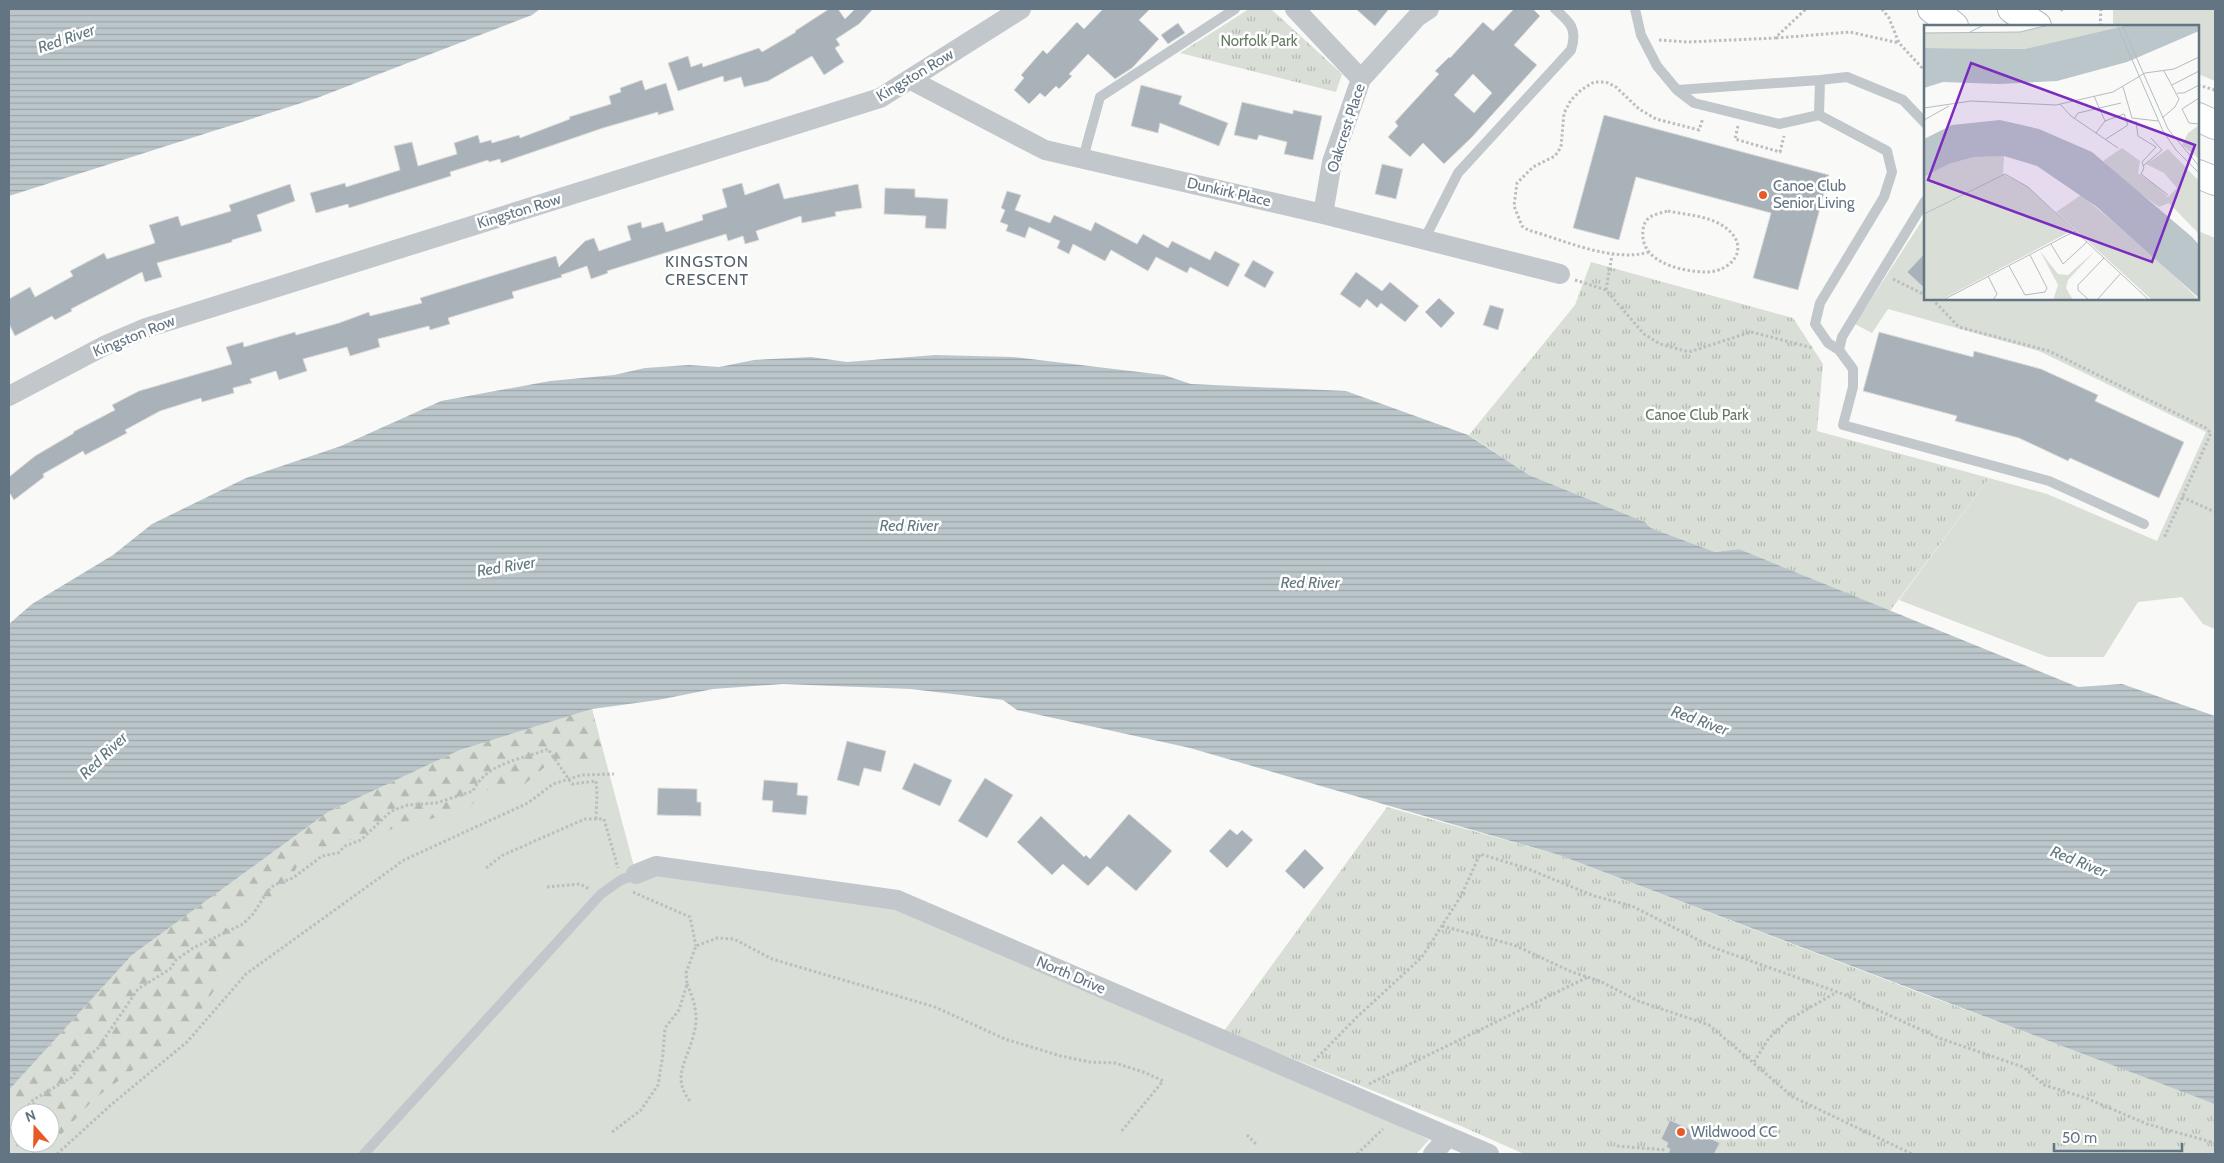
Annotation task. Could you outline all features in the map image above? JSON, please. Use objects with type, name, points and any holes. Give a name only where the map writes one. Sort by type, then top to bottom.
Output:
[{"type":"main road","points":[[1932,9],[1953,25]]},
{"type":"main road","points":[[2012,9],[2036,25]]},
{"type":"main road","points":[[2199,117],[2215,125]]},
{"type":"main road","points":[[2199,174],[2215,181]]},
{"type":"street","name":"Kingston Row","points":[[9,396],[104,346],[146,328],[880,98],[1021,9]]},
{"type":"street","points":[[1294,9],[1361,79]]},
{"type":"street","name":"Oakcrest Place","points":[[1323,214],[1332,162],[1361,79],[1417,17],[1429,9]]},
{"type":"street","name":"Dunkirk Place","points":[[911,80],[1045,150],[1323,214],[1560,274]]},
{"type":"street","name":"North Drive","points":[[629,877],[656,866],[897,900],[1489,1154]]},
{"type":"street","points":[[1433,1154],[1448,1137]]},
{"type":"lane","points":[[1082,158],[1100,96],[1235,9]]},
{"type":"lane","points":[[1424,240],[1458,173],[1571,50],[1575,38],[1569,22],[1555,9]]},
{"type":"lane","points":[[1635,9],[1641,34],[1657,66],[1677,90],[1694,102],[1780,124],[1819,115],[1887,150],[1892,172],[1884,197],[1820,303],[1815,324],[1828,343],[1839,350],[1853,369],[1853,387],[1843,425],[2049,482],[2144,524]]},
{"type":"lane","points":[[1677,90],[1820,80],[1847,76],[1903,100],[1924,122]]},
{"type":"lane","points":[[1819,115],[1820,80]]},
{"type":"lane","points":[[1839,350],[1842,336],[1924,203]]},
{"type":"lane","points":[[364,1154],[601,894],[629,877]]},
{"type":"path","points":[[1775,38],[1806,9]]},
{"type":"path","points":[[1882,9],[1889,18],[1899,43],[1924,70]]},
{"type":"path","points":[[2100,25],[2101,9]]},
{"type":"path","points":[[1641,34],[1660,40],[1688,42],[1850,32],[1899,43]]},
{"type":"path","points":[[1648,252],[1636,256],[1612,255],[1528,230],[1522,226],[1514,206],[1518,183],[1533,168],[1555,156],[1561,147],[1564,113],[1571,100],[1581,90],[1594,82],[1606,82],[1616,87],[1639,109],[1656,119],[1699,130],[1704,115],[1712,118]]},
{"type":"path","points":[[2199,85],[2215,90]]},
{"type":"path","points":[[1730,122],[1739,124],[1735,139],[1780,152],[1784,134],[1780,124]]},
{"type":"path","points":[[1668,211],[1714,221],[1728,229],[1735,240],[1738,253],[1734,262],[1712,272],[1683,271],[1664,263],[1648,252],[1642,239],[1643,226],[1651,215],[1668,211]]},
{"type":"path","points":[[1606,290],[1612,255]]},
{"type":"path","points":[[1881,273],[1924,293]]},
{"type":"path","points":[[1560,274],[1606,290],[1644,334],[1660,344],[1689,352],[1709,348],[1733,336],[1751,332],[1813,348]]},
{"type":"path","points":[[1933,300],[1959,327],[2049,351],[2206,428],[2211,433],[2164,538]]},
{"type":"path","points":[[2182,497],[2215,512]]},
{"type":"path","points":[[30,1103],[72,1077],[84,1060],[98,1048],[138,990],[170,970],[176,960],[193,948],[244,924],[254,914],[267,892],[274,885],[293,878],[322,856],[338,853],[346,846],[361,840],[391,811],[408,805],[436,803],[473,791],[479,778],[515,759],[548,749],[572,784],[596,781],[596,819]]},
{"type":"path","points":[[57,1154],[112,1104],[187,1042],[246,974],[404,860],[528,803],[553,784],[582,775],[614,774]]},
{"type":"path","points":[[486,868],[502,855],[585,819],[604,820],[629,877],[624,888],[690,916],[696,946],[686,973],[687,984],[696,1003],[695,1032],[680,1079],[682,1092],[691,1102]]},
{"type":"path","points":[[1301,1074],[1356,1017],[1422,957],[1461,896],[1480,854],[1526,868],[1594,896],[1632,906],[1712,947],[1837,992],[1939,1038],[2023,1067],[2044,1085],[2086,1098],[2147,1124],[2215,1143]]},
{"type":"path","points":[[547,887],[580,884],[601,894]]},
{"type":"path","points":[[1442,926],[1514,945],[1572,972],[1600,981],[1638,1001],[1709,1025],[1793,1096],[1912,1154]]},
{"type":"path","points":[[696,946],[717,938],[734,939],[772,959],[935,1007],[1005,1039],[1060,1056],[1090,1062],[1115,1064],[1146,1073],[1162,1081],[1120,1133]]},
{"type":"path","points":[[1348,1095],[1423,1056],[1476,1033],[1566,986],[1588,977]]},
{"type":"path","points":[[612,1132],[641,1110],[658,1085],[665,1028],[679,1010],[687,984]]},
{"type":"path","points":[[1754,1062],[1769,1038],[1790,1019],[1837,992]]},
{"type":"path","points":[[1357,1154],[1398,1116]]},
{"type":"path","points":[[1247,1135],[1257,1145]]},
{"type":"path","points":[[1617,1146],[1667,1150]]},
{"type":"green space","name":"Norfolk Park","points":[[1249,9],[1271,9],[1342,74],[1336,92],[1180,53]]},
{"type":"green space","points":[[2113,9],[2215,9],[2215,81],[2199,74],[2199,25],[2113,25]]},
{"type":"green space","points":[[1924,218],[1924,300],[2199,300],[2199,231],[2215,238],[2215,629],[2203,624],[2182,597],[2138,602],[2104,657],[2048,657],[1899,600],[1989,478],[2047,494],[2157,541],[2206,432],[2039,351],[1888,309],[1872,333],[1855,324]]},
{"type":"green space","name":"Canoe Club Park","points":[[1591,262],[1793,318],[1823,364],[1817,431],[1989,478],[1890,611],[1739,549],[1715,552],[1651,528],[1645,522],[1529,475],[1469,435],[1575,305]]},
{"type":"green space","points":[[592,709],[636,874],[897,900],[1219,1039],[1429,1140],[1416,1154],[9,1154],[9,1090],[328,812]]},
{"type":"green space","points":[[592,709],[606,763],[554,759],[519,789],[486,790],[468,809],[305,852],[281,896],[238,902],[224,926],[245,944],[189,1028],[94,1099],[60,1136],[60,1103],[10,1103],[10,1153],[44,1153],[9,1154],[9,1090],[132,955],[328,812],[460,750]]},
{"type":"green space","points":[[1387,807],[1559,855],[2205,1099],[2215,1104],[2215,1154],[1524,1154],[1461,1126],[1224,1031]]},
{"type":"water","name":"Red River","points":[[9,9],[540,9],[532,15],[317,98],[9,196]]},
{"type":"water","name":"Red River","points":[[935,355],[1013,357],[1164,375],[1191,384],[1346,391],[1468,435],[1529,475],[1645,522],[1651,528],[1715,552],[1739,549],[2078,687],[2122,684],[2215,716],[2215,1104],[1559,855],[1190,748],[1017,710],[1003,700],[911,689],[783,684],[713,689],[658,700],[592,709],[460,750],[328,812],[132,955],[9,1090],[9,624],[32,604],[113,555],[152,524],[246,478],[341,446],[441,401],[550,381],[614,375],[645,368],[689,365],[719,367],[754,360],[811,357],[847,362]]},
{"type":"building","points":[[829,9],[838,9],[845,19],[855,9],[873,9],[859,24],[836,39],[840,45],[835,48],[844,62],[824,75],[812,56],[768,81],[744,87],[741,77],[724,82],[723,76],[678,91],[668,63],[688,56],[691,67],[702,63],[703,67],[759,48],[762,52],[796,32]]},
{"type":"building","points":[[1103,9],[1150,9],[1139,20],[1159,39],[1132,68],[1115,79],[1088,54],[1069,74],[1072,76],[1059,89],[1056,86],[1045,97],[1040,93],[1029,104],[1014,90],[1024,78],[1021,75],[1043,50],[1047,54],[1077,22],[1084,29]]},
{"type":"building","points":[[1356,9],[1389,9],[1375,26]]},
{"type":"building","points":[[1514,9],[1533,9],[1540,16],[1514,45],[1537,65],[1472,137],[1444,164],[1423,143],[1410,157],[1388,137],[1398,126],[1395,122],[1439,74],[1435,71],[1450,58],[1483,22],[1493,31]],"holes":[[[1473,74],[1492,93],[1474,113],[1454,95]]]},
{"type":"building","points":[[1178,23],[1185,33],[1168,44],[1161,35]]},
{"type":"building","points":[[642,80],[645,90],[666,83],[674,110],[658,115],[658,112],[603,128],[501,163],[500,159],[489,162],[488,160],[450,172],[451,176],[349,208],[348,204],[316,213],[310,193],[345,183],[346,187],[400,170],[394,146],[412,142],[418,166],[457,154],[454,143],[478,135],[480,143],[491,140],[492,143],[519,135],[520,138],[570,119],[569,117],[611,104],[609,96],[621,92],[620,88]]},
{"type":"building","points":[[1141,85],[1182,96],[1179,104],[1228,123],[1219,146],[1160,123],[1158,133],[1131,126]]},
{"type":"building","points":[[1242,102],[1293,114],[1293,110],[1322,116],[1313,160],[1284,154],[1287,142],[1259,135],[1257,140],[1234,135]]},
{"type":"building","name":"Canoe Club Senior Living","points":[[1604,115],[1829,175],[1798,290],[1753,278],[1771,213],[1636,177],[1619,240],[1573,228]]},
{"type":"building","points":[[1382,164],[1403,169],[1396,199],[1375,194]]},
{"type":"building","points":[[742,183],[745,195],[779,183],[784,199],[858,184],[862,208],[835,212],[836,216],[802,223],[801,216],[756,231],[759,240],[745,244],[743,236],[728,241],[726,234],[607,271],[608,273],[591,279],[587,266],[561,275],[562,277],[512,292],[514,298],[448,318],[450,324],[430,330],[429,326],[378,339],[380,347],[350,356],[347,347],[303,359],[307,371],[279,380],[276,371],[250,379],[252,383],[233,388],[234,393],[202,402],[201,398],[160,411],[125,430],[127,433],[85,455],[83,451],[43,474],[44,477],[14,500],[9,492],[9,477],[35,456],[73,432],[115,410],[112,405],[139,391],[232,364],[226,347],[243,342],[244,347],[295,332],[296,335],[339,323],[369,312],[370,316],[422,303],[420,298],[556,256],[559,267],[585,241],[594,238],[599,251],[631,240],[627,226],[641,222],[642,228],[663,222],[666,232],[703,220],[702,215],[727,207],[722,189]]},
{"type":"building","points":[[290,184],[295,201],[257,215],[262,231],[232,240],[232,242],[157,263],[162,277],[145,282],[142,272],[71,309],[72,311],[55,320],[52,316],[15,336],[9,324],[9,299],[30,287],[35,297],[73,276],[70,271],[104,253],[107,259],[155,243],[149,225],[178,216],[181,226],[231,211],[229,205]]},
{"type":"building","points":[[885,188],[915,189],[915,197],[948,199],[946,229],[925,228],[926,216],[884,214]]},
{"type":"building","points":[[1007,191],[1021,195],[1015,210],[1050,223],[1054,215],[1091,231],[1095,222],[1137,244],[1143,234],[1168,248],[1172,241],[1210,260],[1215,251],[1240,264],[1228,287],[1190,267],[1187,273],[1156,257],[1148,271],[1111,250],[1105,261],[1073,244],[1069,254],[1057,248],[1060,241],[1029,227],[1025,238],[1006,231],[1008,225],[1000,222],[1005,210],[1001,208]]},
{"type":"building","points":[[1924,254],[1924,288],[1907,272]]},
{"type":"building","points":[[1253,260],[1274,272],[1265,288],[1244,276]]},
{"type":"building","points":[[1356,272],[1382,291],[1390,282],[1419,306],[1405,322],[1381,303],[1377,308],[1367,299],[1360,308],[1340,294]]},
{"type":"building","points":[[1439,298],[1455,313],[1441,328],[1425,312]]},
{"type":"building","points":[[1490,305],[1504,309],[1498,330],[1483,325]]},
{"type":"building","points":[[1879,332],[1973,357],[1974,351],[2041,369],[2098,395],[2095,401],[2184,442],[2159,498],[2070,458],[2068,461],[2019,438],[1955,421],[1957,416],[1863,391]]},
{"type":"building","points":[[847,741],[886,751],[881,772],[864,768],[859,786],[837,780]]},
{"type":"building","points":[[914,763],[952,780],[940,806],[902,789]]},
{"type":"building","points":[[985,778],[1013,795],[987,838],[958,821]]},
{"type":"building","points":[[764,780],[798,783],[797,795],[808,796],[806,815],[772,812],[773,801],[762,800]]},
{"type":"building","points":[[658,788],[697,789],[697,802],[701,802],[701,816],[657,815]]},
{"type":"building","points":[[1129,814],[1172,851],[1136,891],[1107,866],[1088,886],[1063,864],[1052,875],[1017,842],[1041,816],[1084,857],[1086,855],[1090,859]]},
{"type":"building","points":[[1230,829],[1237,835],[1242,830],[1253,840],[1227,868],[1209,851]]},
{"type":"building","points":[[1305,849],[1324,868],[1304,889],[1285,871]]},
{"type":"building","name":"Wildwood CC","points":[[1670,1120],[1720,1143],[1714,1154],[1668,1154],[1670,1149],[1666,1147],[1668,1143],[1661,1139]]},
{"type":"place","name":"Canoe Club Senior Living","points":[[1763,195]]},
{"type":"place","name":"Wildwood CC","points":[[1681,1132]]},
{"type":"district","name":"KINGSTON CRESCENT","points":[[707,270]]}]
